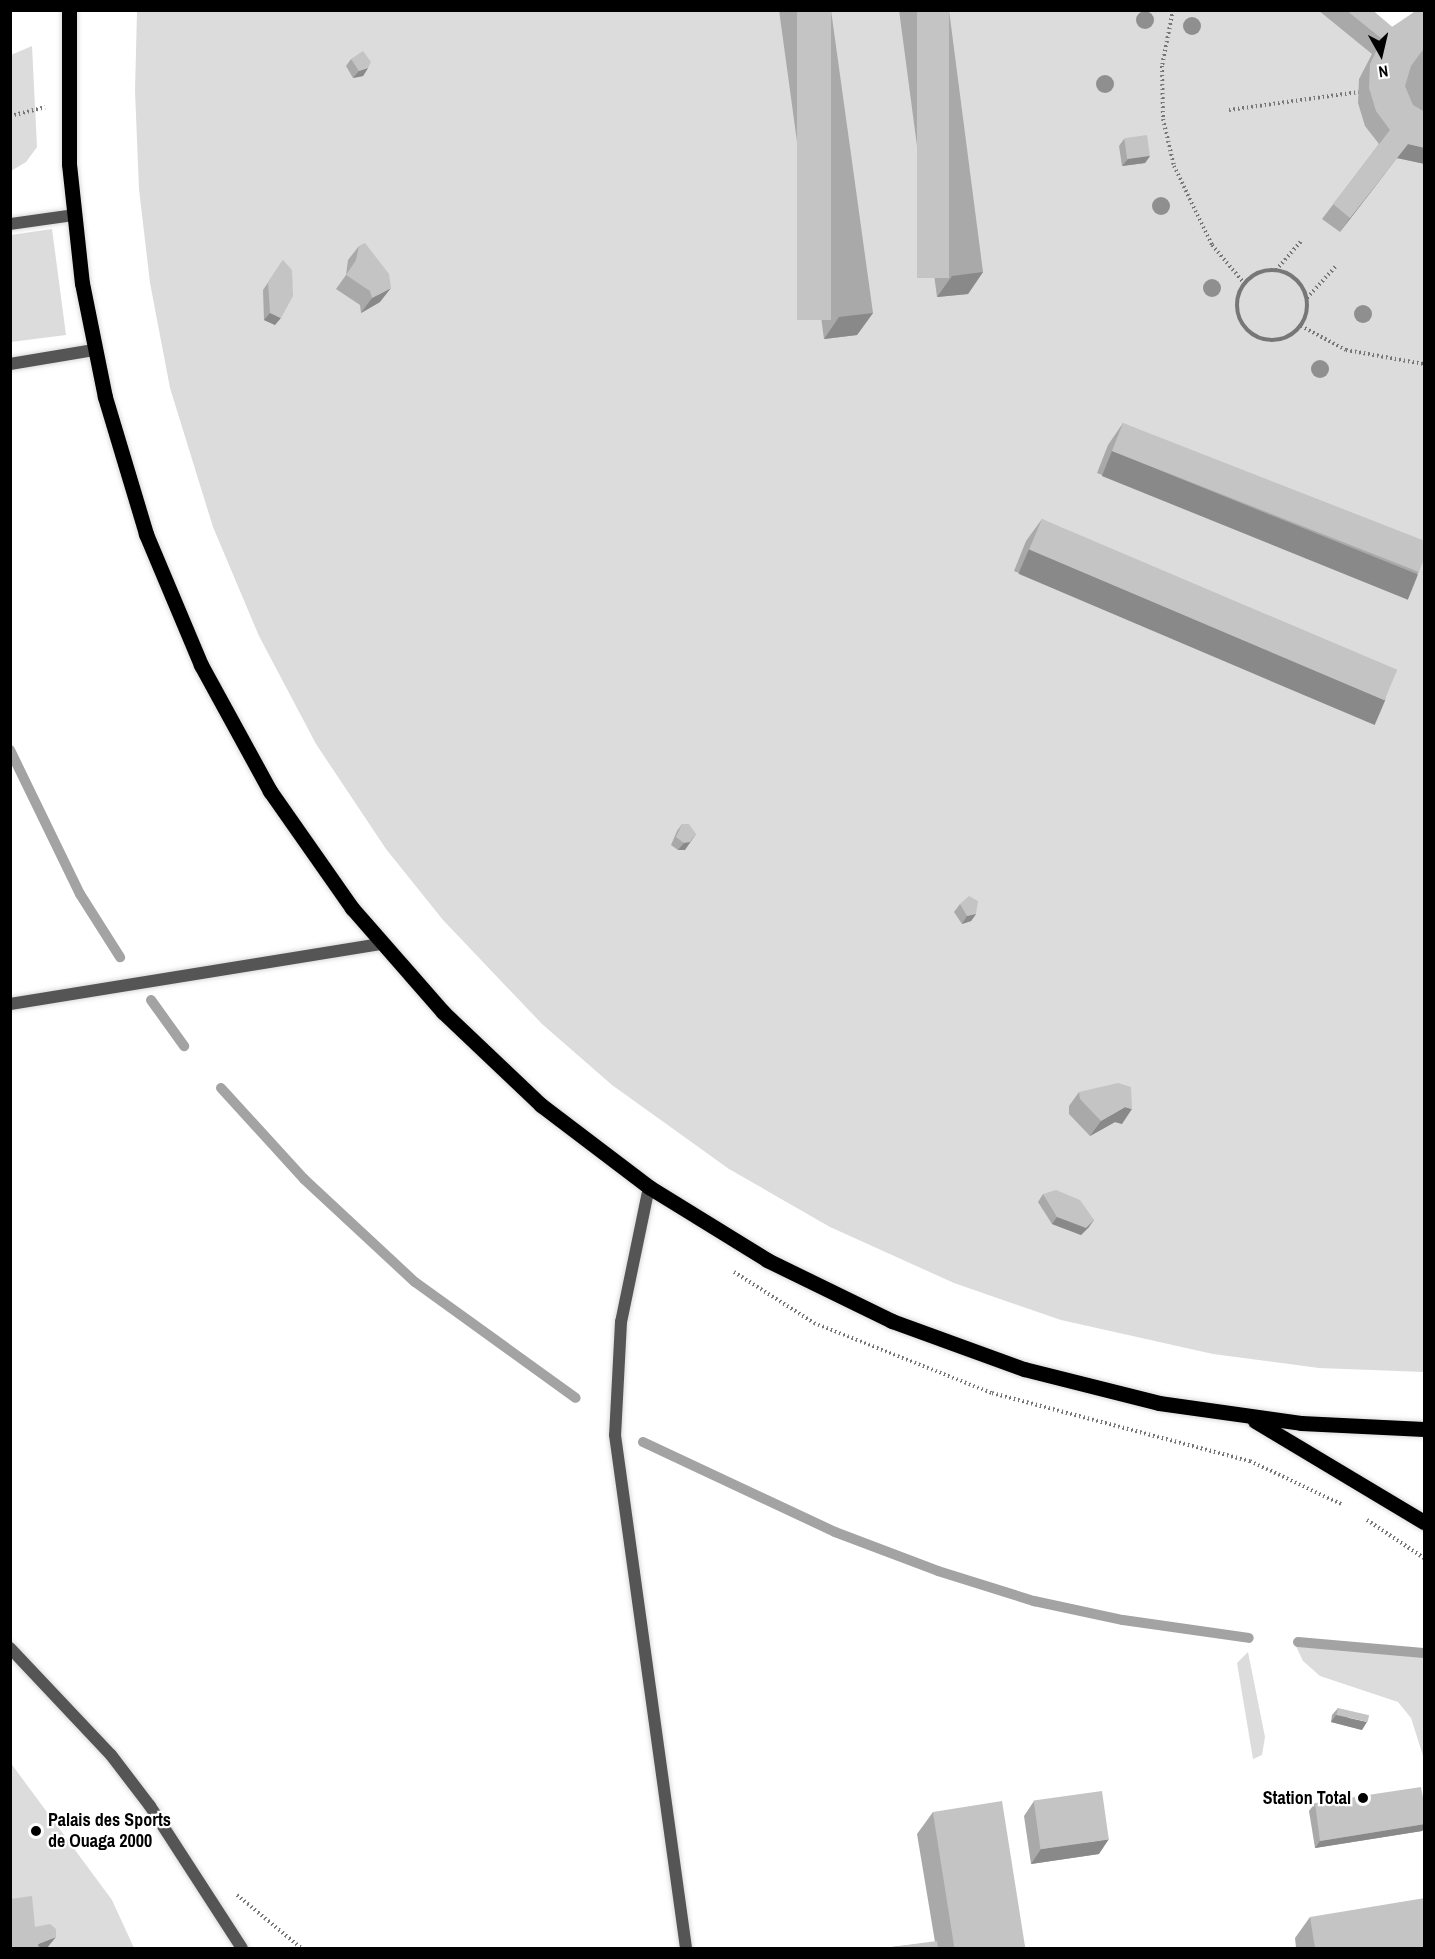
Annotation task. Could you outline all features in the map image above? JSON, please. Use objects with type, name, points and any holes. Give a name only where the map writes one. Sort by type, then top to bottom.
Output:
[{"type":"main road","points":[[69,10],[67,112],[74,215],[94,350],[117,443],[146,534],[201,665],[270,791],[324,870],[382,945],[507,1075],[576,1133],[648,1187],[808,1282],[935,1338],[1023,1369],[1113,1393],[1250,1418],[1352,1427],[1425,1428]]},
{"type":"main road","points":[[1250,1418],[1425,1522]]},
{"type":"street","points":[[10,224],[74,215]]},
{"type":"street","points":[[10,364],[94,350]]},
{"type":"street","points":[[10,1004],[382,945]]},
{"type":"street","points":[[648,1187],[621,1322],[615,1435],[686,1948]]},
{"type":"street","points":[[10,1648],[111,1755],[143,1797],[242,1948]]},
{"type":"path","points":[[1173,10],[1162,66],[1163,120],[1173,166],[1212,245],[1244,283]]},
{"type":"path","points":[[1229,110],[1359,92]]},
{"type":"path","points":[[10,116],[51,105],[51,115]]},
{"type":"path","points":[[1276,270],[1301,241]]},
{"type":"path","points":[[1307,298],[1336,266]]},
{"type":"path","points":[[1276,270],[1296,279],[1307,298],[1308,310],[1300,326],[1277,340],[1254,335],[1245,328],[1237,306],[1244,283],[1253,275],[1276,270]]},
{"type":"path","points":[[1300,326],[1346,350],[1425,364]]},
{"type":"path","points":[[723,1265],[814,1323],[992,1393],[1250,1461],[1349,1508]]},
{"type":"path","points":[[1358,1514],[1425,1558]]},
{"type":"shaded area","points":[[1343,10],[1382,41],[1424,21],[1424,1372],[1319,1368],[1213,1354],[1061,1320],[954,1283],[830,1227],[729,1169],[612,1085],[542,1024],[443,920],[386,849],[316,744],[259,636],[213,527],[170,388],[150,283],[139,189],[135,91],[137,11]]},
{"type":"shaded area","points":[[32,46],[37,147],[26,162],[11,171],[11,55]]},
{"type":"shaded area","points":[[52,229],[66,335],[11,342],[11,235]]},
{"type":"shaded area","points":[[1295,1644],[1424,1656],[1424,1759],[1411,1718],[1398,1702],[1320,1676],[1303,1661]]},
{"type":"shaded area","points":[[1248,1652],[1265,1737],[1262,1755],[1253,1759],[1237,1663]]},
{"type":"shaded area","name":"Palais des Sports de Ouaga 2000","points":[[10,1762],[112,1900],[134,1948],[11,1948]]},
{"type":"building","points":[[797,10],[831,10],[831,320],[797,320]]},
{"type":"building","points":[[917,10],[949,10],[949,278],[917,278]]},
{"type":"building","points":[[1346,10],[1372,10],[1392,27],[1414,12],[1425,10],[1425,47],[1411,66],[1405,86],[1413,105],[1425,112],[1425,148],[1408,144],[1350,218],[1333,204],[1390,130],[1376,111],[1369,88],[1370,64],[1382,39]]},
{"type":"building","points":[[363,51],[371,62],[368,68],[359,71],[351,59]]},
{"type":"building","points":[[1147,135],[1150,156],[1127,159],[1124,138]]},
{"type":"building","points":[[365,243],[389,274],[391,288],[372,298],[370,291],[346,275],[356,260],[359,246]]},
{"type":"building","points":[[283,260],[292,270],[293,296],[281,318],[270,313],[268,282]]},
{"type":"building","points":[[1123,423],[1425,541],[1425,556],[1419,572],[1112,451]]},
{"type":"building","points":[[1042,519],[1397,670],[1384,700],[1029,549]]},
{"type":"building","points":[[682,824],[689,824],[696,834],[690,842],[684,843],[676,837]]},
{"type":"building","points":[[969,896],[978,901],[976,914],[967,916],[960,904]]},
{"type":"building","points":[[1118,1083],[1131,1087],[1132,1109],[1125,1107],[1101,1121],[1080,1099],[1079,1092]]},
{"type":"building","points":[[1056,1190],[1080,1200],[1094,1220],[1086,1228],[1057,1217],[1043,1194]]},
{"type":"building","points":[[1338,1708],[1369,1715],[1368,1722],[1336,1715]]},
{"type":"building","points":[[1421,1787],[1425,1824],[1320,1841],[1315,1803]]},
{"type":"building","points":[[1102,1791],[1109,1840],[1040,1849],[1034,1801]]},
{"type":"building","points":[[1002,1801],[1025,1948],[954,1948],[933,1812]]},
{"type":"building","points":[[32,1896],[35,1927],[50,1924],[56,1929],[56,1937],[38,1944],[39,1948],[10,1948],[10,1899]]},
{"type":"building","points":[[1425,1898],[1425,1948],[1315,1948],[1310,1917]]},
{"type":"building","points":[[937,1941],[938,1948],[884,1948]]},
{"type":"waterway","points":[[10,750],[80,894],[120,957]]},
{"type":"waterway","points":[[151,1000],[184,1046]]},
{"type":"waterway","points":[[221,1088],[304,1179],[415,1282],[576,1398]]},
{"type":"waterway","points":[[643,1442],[835,1532],[938,1571],[1034,1601],[1123,1620],[1249,1638]]},
{"type":"waterway","points":[[1298,1642],[1424,1653]]},
{"type":"place","name":"Station Total","points":[[1363,1798]]},
{"type":"place","name":"Palais des Sports de Ouaga 2000","points":[[36,1831]]}]
